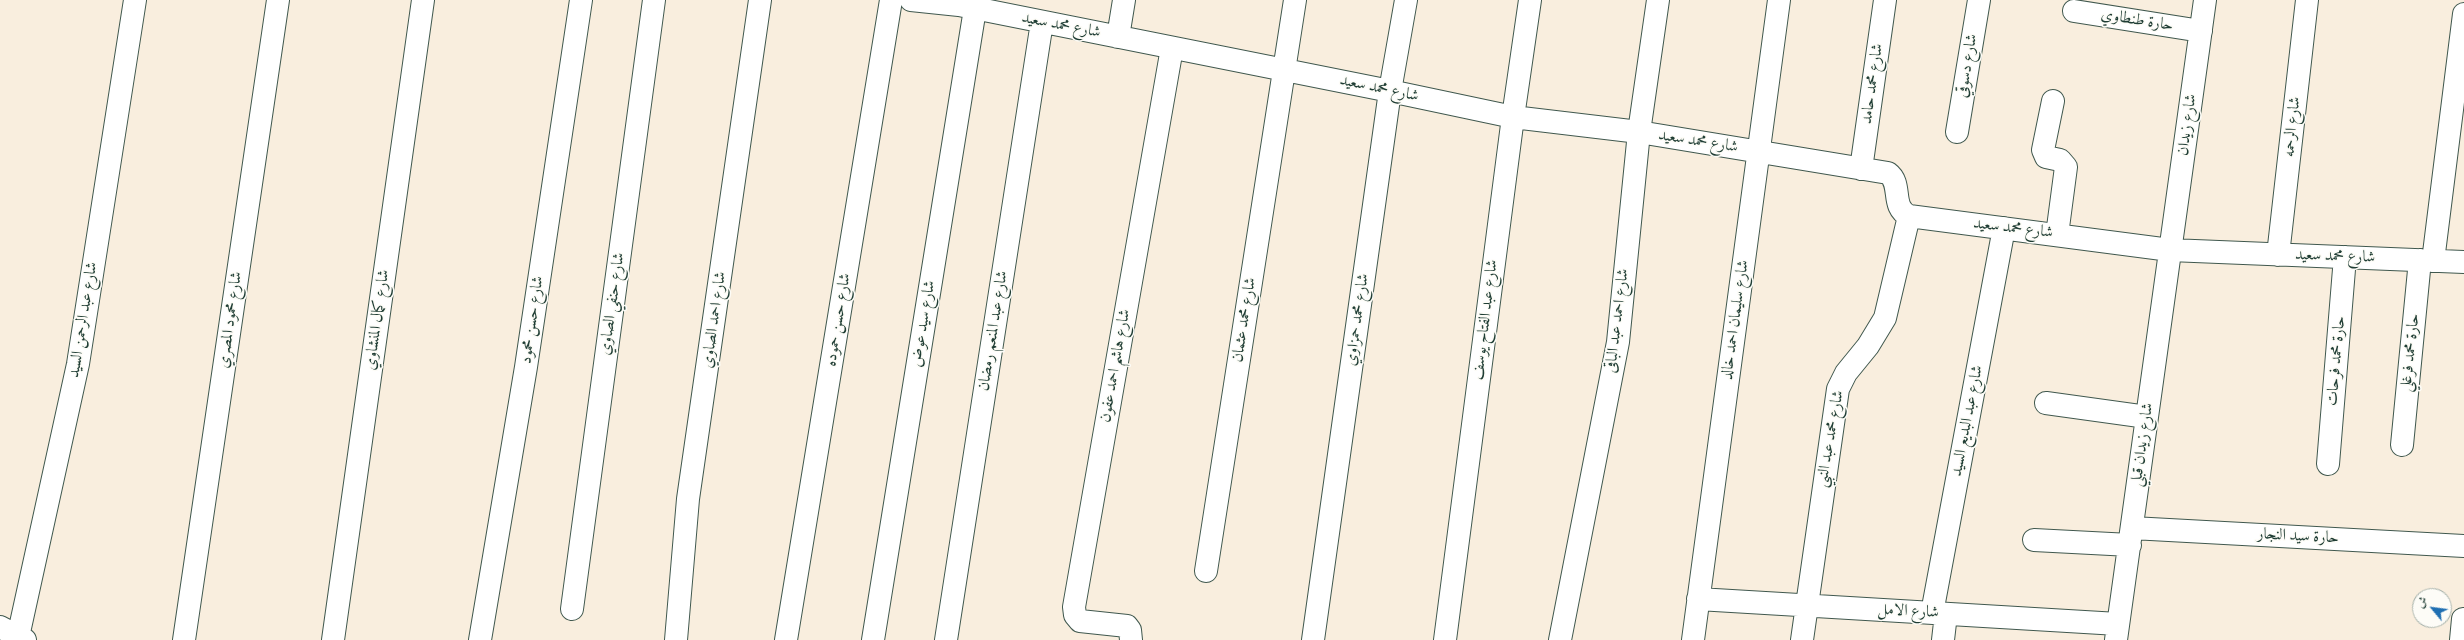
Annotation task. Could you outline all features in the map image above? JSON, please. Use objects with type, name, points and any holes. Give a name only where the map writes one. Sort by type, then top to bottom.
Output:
[{"type":"street","name":"شارع عبد الرحمن السيد","points":[[14,635],[78,364],[135,0]]},
{"type":"street","name":"شارع محمود المصري","points":[[184,640],[278,0]]},
{"type":"street","name":"شارع كمال المنشاوي","points":[[333,640],[423,0]]},
{"type":"street","name":"شارع حسن محمود","points":[[480,640],[526,367],[580,0]]},
{"type":"street","name":"شارع حنفي الصاوي","points":[[572,608],[654,0]]},
{"type":"street","name":"شارع احمد الصاوي","points":[[676,640],[688,499],[760,0]]},
{"type":"street","name":"شارع حسن حموده","points":[[786,640],[891,0]]},
{"type":"street","name":"شارع محمد سعيد","points":[[911,0],[964,5],[1513,117],[1639,132],[1888,173],[1892,176],[1899,207],[1902,213],[1909,216],[2170,250],[2464,262]]},
{"type":"street","points":[[1118,37],[1124,0]]},
{"type":"street","name":"شارع محمد عثمان","points":[[1206,571],[1295,0]]},
{"type":"street","name":"شارع محمد حمزاوي","points":[[1313,640],[1390,91],[1406,0]]},
{"type":"street","name":"شارع عبد الفتاح يوسف","points":[[1445,640],[1513,117],[1530,0]]},
{"type":"street","name":"شارع احمد عبد الباقى","points":[[1560,640],[1618,342],[1639,132],[1658,0]]},
{"type":"street","name":"شارع سليمان احمد خالد","points":[[1692,640],[1759,152],[1778,0]]},
{"type":"street","name":"شارع محمد حامد","points":[[1861,169],[1885,0]]},
{"type":"street","name":"شارع دسوقي","points":[[1957,132],[1979,0]]},
{"type":"street","name":"شارع زيدان","points":[[2170,250],[2205,0]]},
{"type":"street","name":"شارع الرحمه","points":[[2278,255],[2307,0]]},
{"type":"street","name":"شارع سيد عوض","points":[[872,640],[964,5]]},
{"type":"street","name":"حارة طنطاوي","points":[[2074,11],[2201,31]]},
{"type":"street","name":"حارة محمد فرغلي","points":[[2402,445],[2427,261],[2464,14]]},
{"type":"street","name":"شارع عبد المنعم رمضان","points":[[946,640],[1042,22]]},
{"type":"street","name":"شارع هاشم احمد عفون","points":[[1131,640],[1130,630],[1127,626],[1080,621],[1075,615],[1074,607],[1172,48]]},
{"type":"street","points":[[2053,101],[2043,150],[2046,157],[2060,160],[2066,167],[2057,235]]},
{"type":"street","name":"شارع محمد عبد النبي","points":[[1802,640],[1838,389],[1846,372],[1868,346],[1885,318],[1909,216]]},
{"type":"street","name":"شارع عبد البديع السيد","points":[[1943,640],[1939,613],[2004,228]]},
{"type":"street","name":"شارع زيدان قبلي","points":[[2118,632],[2170,250]]},
{"type":"street","name":"حارة محمد فرحات","points":[[2328,464],[2345,257]]},
{"type":"street","points":[[2046,403],[2147,417]]},
{"type":"street","name":"حارة سيد النجار","points":[[2034,540],[2131,536],[2464,546]]},
{"type":"street","name":"شارع الامل","points":[[1698,599],[1939,613],[2118,632]]}]
